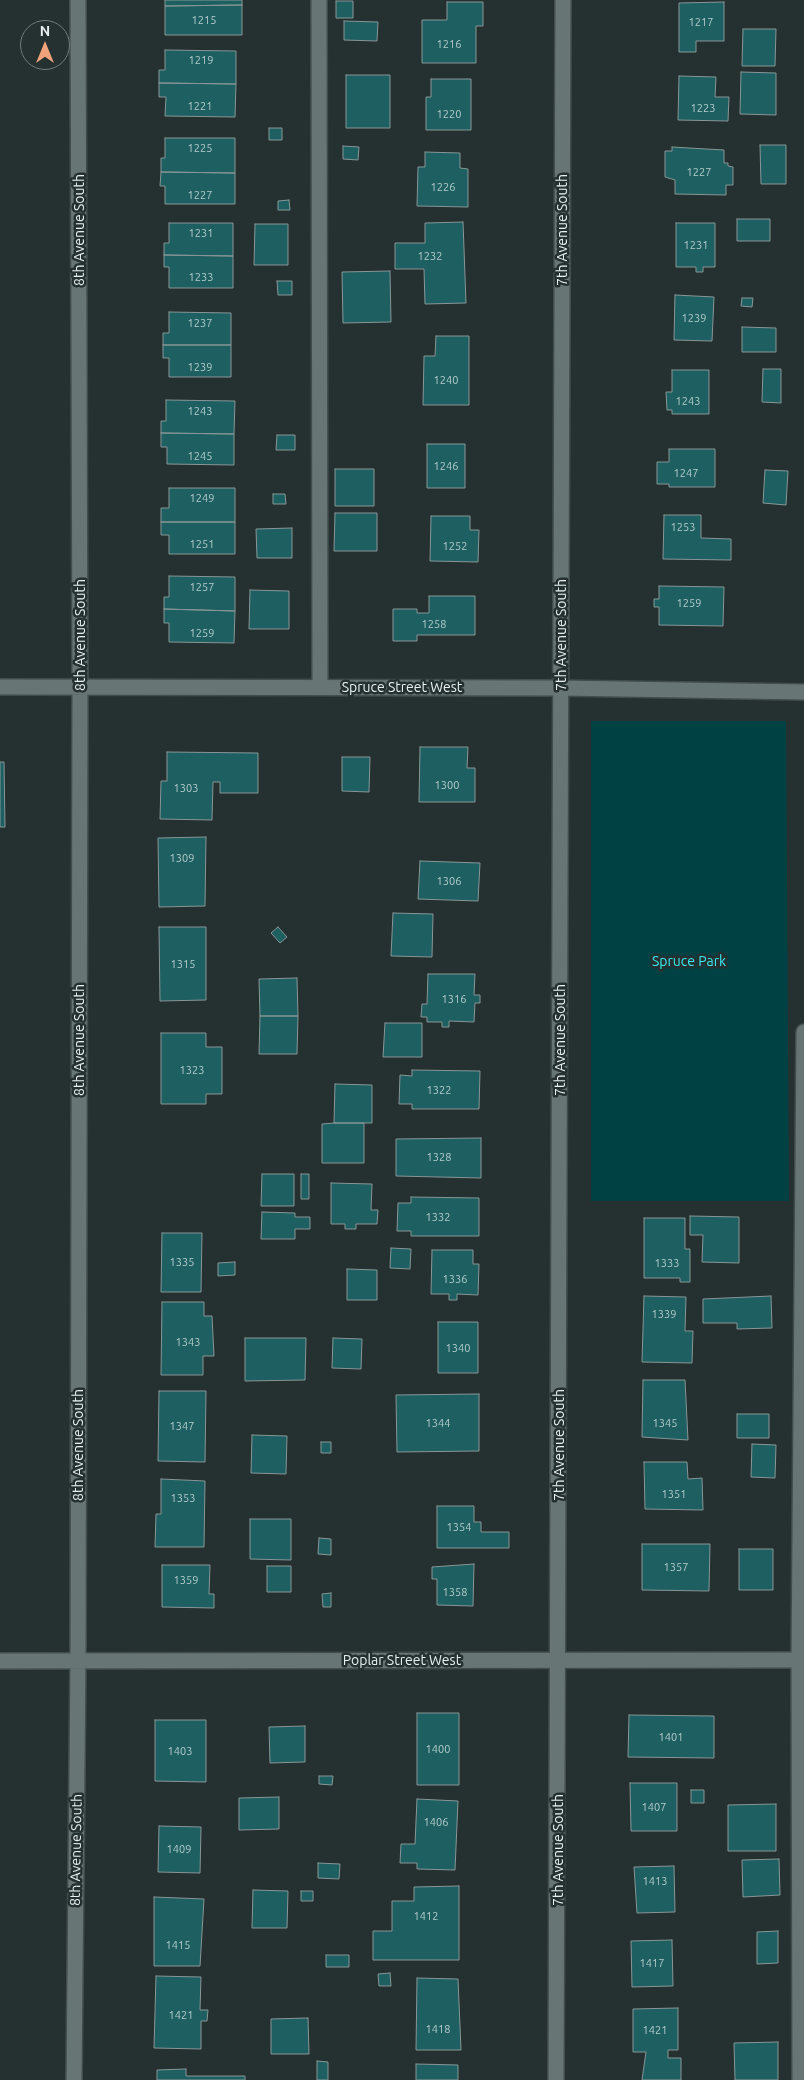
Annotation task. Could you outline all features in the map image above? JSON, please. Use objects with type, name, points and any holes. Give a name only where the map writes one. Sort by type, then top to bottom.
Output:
[{"type":"street","name":"8th Avenue South","points":[[74,2080],[78,1661],[80,686],[78,0]]},
{"type":"street","points":[[319,0],[320,687]]},
{"type":"street","name":"7th Avenue South","points":[[556,2080],[564,0]]},
{"type":"street","name":"Spruce Street West","points":[[0,687],[560,688],[804,692]]},
{"type":"street","points":[[800,2080],[804,1032]]},
{"type":"street","name":"Poplar Street West","points":[[0,1661],[802,1660]]},
{"type":"green space","name":"Spruce Park","points":[[591,721],[786,721],[789,1201],[591,1201]]},
{"type":"building","points":[[165,0],[242,0],[242,5],[165,6]]},
{"type":"building","points":[[336,1],[353,1],[353,18],[336,18]]},
{"type":"building","points":[[447,2],[483,2],[483,26],[476,26],[476,63],[422,63],[422,20],[447,20]]},
{"type":"building","points":[[724,2],[724,41],[696,41],[696,52],[679,52],[679,3]]},
{"type":"building","points":[[242,5],[242,35],[165,35],[165,6]]},
{"type":"building","points":[[344,21],[378,22],[377,41],[344,40]]},
{"type":"building","points":[[743,29],[776,29],[775,66],[742,66]]},
{"type":"building","points":[[165,50],[236,51],[236,84],[159,83],[159,70],[165,70]]},
{"type":"building","points":[[741,72],[776,73],[776,115],[740,114]]},
{"type":"building","points":[[346,75],[390,75],[390,128],[346,128]]},
{"type":"building","points":[[679,76],[716,77],[715,97],[729,97],[728,121],[678,120]]},
{"type":"building","points":[[431,79],[471,79],[471,130],[426,130],[426,97],[431,97]]},
{"type":"building","points":[[159,83],[236,84],[235,117],[165,116],[166,97],[159,97]]},
{"type":"building","points":[[269,128],[282,128],[282,140],[269,140]]},
{"type":"building","points":[[165,138],[235,138],[235,173],[161,172],[161,158],[165,158]]},
{"type":"building","points":[[760,145],[786,145],[786,184],[761,184]]},
{"type":"building","points":[[343,146],[359,147],[358,160],[343,159]]},
{"type":"building","points":[[672,147],[724,150],[724,163],[728,163],[728,166],[733,167],[733,185],[726,185],[726,195],[675,194],[675,180],[665,177],[665,151],[672,151]]},
{"type":"building","points":[[425,152],[460,153],[460,168],[468,169],[468,207],[417,206],[418,167],[425,167]]},
{"type":"building","points":[[161,172],[235,173],[235,204],[165,204],[165,186],[160,186]]},
{"type":"building","points":[[289,200],[290,210],[278,210],[278,201]]},
{"type":"building","points":[[737,219],[770,219],[770,241],[737,241]]},
{"type":"building","points":[[463,222],[466,303],[425,304],[424,269],[395,269],[395,243],[425,243],[425,223]]},
{"type":"building","points":[[169,223],[233,223],[233,256],[164,255],[164,243],[169,243]]},
{"type":"building","points":[[676,223],[715,223],[715,267],[703,267],[703,272],[696,272],[696,267],[676,267]]},
{"type":"building","points":[[255,224],[288,224],[288,265],[254,265]]},
{"type":"building","points":[[164,255],[233,256],[233,288],[169,288],[169,267],[164,267]]},
{"type":"building","points":[[390,271],[391,322],[343,323],[342,272]]},
{"type":"building","points":[[277,281],[292,281],[292,295],[278,295]]},
{"type":"building","points":[[675,295],[714,297],[712,341],[674,340]]},
{"type":"building","points":[[742,298],[753,298],[752,307],[741,306]]},
{"type":"building","points":[[169,312],[231,313],[231,345],[163,345],[163,333],[169,333]]},
{"type":"building","points":[[742,327],[776,328],[776,352],[742,352]]},
{"type":"building","points":[[436,336],[469,336],[469,405],[423,405],[424,356],[435,356]]},
{"type":"building","points":[[163,345],[231,345],[231,377],[169,377],[169,358],[163,358]]},
{"type":"building","points":[[763,369],[781,369],[781,403],[762,402]]},
{"type":"building","points":[[672,370],[709,370],[709,414],[672,414],[672,410],[667,410],[666,392],[672,392]]},
{"type":"building","points":[[166,400],[235,401],[234,434],[161,433],[161,421],[166,421]]},
{"type":"building","points":[[161,433],[234,434],[234,465],[167,464],[167,447],[161,447]]},
{"type":"building","points":[[277,435],[295,435],[295,450],[276,450]]},
{"type":"building","points":[[427,444],[465,444],[465,488],[427,488]]},
{"type":"building","points":[[669,449],[715,449],[715,487],[669,487],[669,484],[657,484],[657,462],[669,462]]},
{"type":"building","points":[[335,469],[374,469],[374,506],[335,506]]},
{"type":"building","points":[[765,470],[788,471],[786,505],[763,503]]},
{"type":"building","points":[[169,488],[235,488],[235,522],[161,522],[161,508],[169,508]]},
{"type":"building","points":[[273,494],[285,494],[286,504],[273,504]]},
{"type":"building","points":[[335,513],[377,513],[377,551],[334,551]]},
{"type":"building","points":[[664,515],[701,515],[701,538],[731,539],[731,560],[663,559]]},
{"type":"building","points":[[431,516],[470,516],[470,530],[479,530],[478,562],[430,561]]},
{"type":"building","points":[[161,522],[235,522],[235,554],[169,554],[169,535],[161,535]]},
{"type":"building","points":[[292,528],[292,558],[257,558],[256,529]]},
{"type":"building","points":[[169,576],[235,577],[235,611],[164,609],[164,597],[169,597]]},
{"type":"building","points":[[659,586],[724,587],[723,626],[659,625],[659,607],[654,607],[654,599],[659,599]]},
{"type":"building","points":[[250,590],[289,591],[289,629],[249,629]]},
{"type":"building","points":[[429,596],[475,596],[475,635],[417,635],[417,641],[393,641],[393,609],[417,609],[417,613],[429,613]]},
{"type":"building","points":[[164,609],[235,611],[234,643],[169,642],[169,623],[164,623]]},
{"type":"building","points":[[420,747],[468,747],[467,768],[475,768],[475,802],[419,802]]},
{"type":"building","points":[[167,752],[258,753],[258,793],[220,793],[220,782],[213,782],[212,820],[160,819],[161,781],[167,781]]},
{"type":"building","points":[[342,757],[370,757],[369,792],[342,791]]},
{"type":"building","points":[[0,762],[4,762],[5,827],[0,827]]},
{"type":"building","points":[[206,837],[205,906],[159,907],[158,838]]},
{"type":"building","points":[[420,861],[480,863],[478,901],[418,899]]},
{"type":"building","points":[[393,913],[433,914],[432,957],[391,956]]},
{"type":"building","points":[[159,927],[206,927],[206,1000],[160,1001]]},
{"type":"building","points":[[278,927],[287,937],[280,943],[271,933]]},
{"type":"building","points":[[428,974],[475,974],[474,995],[480,995],[480,1003],[475,1003],[474,1022],[449,1021],[449,1027],[442,1027],[442,1022],[427,1022],[427,1017],[421,1017],[422,1004],[427,1004]]},
{"type":"building","points":[[297,978],[298,1016],[260,1016],[259,979]]},
{"type":"building","points":[[260,1016],[298,1016],[297,1054],[259,1054]]},
{"type":"building","points":[[385,1023],[422,1023],[422,1057],[383,1057]]},
{"type":"building","points":[[161,1033],[206,1033],[206,1047],[222,1047],[222,1094],[206,1094],[206,1104],[161,1104]]},
{"type":"building","points":[[412,1070],[480,1071],[479,1109],[412,1109],[412,1104],[399,1104],[400,1075],[412,1076]]},
{"type":"building","points":[[335,1084],[372,1085],[372,1123],[334,1123]]},
{"type":"building","points":[[364,1123],[364,1163],[322,1163],[322,1124]]},
{"type":"building","points":[[481,1138],[481,1178],[396,1176],[396,1139]]},
{"type":"building","points":[[262,1174],[294,1174],[294,1206],[261,1206]]},
{"type":"building","points":[[301,1174],[309,1174],[309,1199],[301,1199]]},
{"type":"building","points":[[331,1183],[372,1184],[371,1210],[378,1210],[377,1224],[356,1224],[356,1229],[345,1229],[345,1224],[331,1224]]},
{"type":"building","points":[[411,1197],[479,1198],[479,1236],[411,1236],[411,1231],[397,1231],[398,1203],[411,1203]]},
{"type":"building","points":[[262,1212],[295,1213],[295,1217],[310,1217],[310,1229],[295,1229],[295,1239],[261,1239]]},
{"type":"building","points":[[690,1216],[739,1217],[739,1263],[702,1262],[703,1235],[690,1235]]},
{"type":"building","points":[[644,1218],[685,1218],[685,1249],[690,1249],[690,1282],[680,1282],[680,1278],[644,1278]]},
{"type":"building","points":[[162,1233],[202,1233],[201,1292],[161,1292]]},
{"type":"building","points":[[391,1248],[411,1249],[410,1269],[390,1268]]},
{"type":"building","points":[[432,1250],[473,1250],[473,1264],[479,1264],[478,1295],[457,1294],[457,1300],[449,1300],[449,1294],[431,1294]]},
{"type":"building","points":[[235,1262],[235,1275],[218,1276],[218,1263]]},
{"type":"building","points":[[347,1269],[377,1270],[377,1300],[347,1300]]},
{"type":"building","points":[[644,1296],[686,1297],[685,1331],[693,1331],[692,1363],[642,1362]]},
{"type":"building","points":[[771,1296],[772,1328],[737,1329],[737,1323],[703,1323],[703,1299]]},
{"type":"building","points":[[162,1302],[204,1302],[204,1316],[212,1316],[214,1356],[203,1356],[203,1375],[161,1375]]},
{"type":"building","points":[[438,1322],[478,1322],[478,1373],[438,1373]]},
{"type":"building","points":[[245,1338],[306,1338],[305,1380],[245,1381]]},
{"type":"building","points":[[333,1338],[362,1339],[361,1369],[332,1368]]},
{"type":"building","points":[[643,1380],[685,1380],[688,1440],[642,1437]]},
{"type":"building","points":[[159,1391],[206,1391],[205,1462],[158,1461]]},
{"type":"building","points":[[479,1394],[479,1451],[397,1452],[396,1395]]},
{"type":"building","points":[[737,1414],[769,1414],[769,1438],[737,1438]]},
{"type":"building","points":[[252,1435],[287,1436],[286,1474],[251,1473]]},
{"type":"building","points":[[321,1442],[331,1442],[331,1453],[321,1453]]},
{"type":"building","points":[[752,1444],[776,1445],[775,1478],[751,1477]]},
{"type":"building","points":[[644,1462],[687,1462],[688,1479],[702,1478],[703,1510],[645,1509]]},
{"type":"building","points":[[161,1479],[205,1481],[204,1547],[155,1547],[156,1514],[161,1514]]},
{"type":"building","points":[[437,1506],[474,1506],[474,1522],[481,1522],[481,1532],[509,1532],[509,1548],[437,1548]]},
{"type":"building","points":[[250,1519],[291,1519],[291,1560],[250,1559]]},
{"type":"building","points":[[319,1538],[331,1539],[331,1555],[318,1554]]},
{"type":"building","points":[[642,1544],[710,1544],[709,1591],[642,1590]]},
{"type":"building","points":[[739,1549],[773,1549],[773,1590],[739,1590]]},
{"type":"building","points":[[474,1564],[473,1606],[437,1605],[437,1579],[432,1579],[432,1567]]},
{"type":"building","points":[[162,1565],[210,1565],[209,1594],[214,1594],[214,1608],[162,1607]]},
{"type":"building","points":[[267,1566],[291,1566],[291,1592],[267,1592]]},
{"type":"building","points":[[331,1593],[331,1607],[323,1607],[322,1594]]},
{"type":"building","points":[[417,1713],[459,1713],[459,1785],[417,1785]]},
{"type":"building","points":[[629,1715],[714,1716],[714,1758],[628,1757]]},
{"type":"building","points":[[155,1720],[206,1720],[206,1782],[155,1781]]},
{"type":"building","points":[[305,1726],[305,1762],[270,1763],[269,1727]]},
{"type":"building","points":[[319,1776],[333,1776],[332,1785],[319,1784]]},
{"type":"building","points":[[630,1783],[677,1783],[677,1831],[631,1831]]},
{"type":"building","points":[[691,1790],[704,1790],[704,1803],[691,1803]]},
{"type":"building","points":[[279,1797],[279,1829],[239,1830],[239,1798]]},
{"type":"building","points":[[417,1799],[458,1801],[455,1870],[417,1869],[417,1863],[400,1863],[401,1844],[415,1844]]},
{"type":"building","points":[[776,1804],[776,1851],[728,1851],[728,1805]]},
{"type":"building","points":[[159,1826],[201,1827],[200,1873],[158,1872]]},
{"type":"building","points":[[779,1859],[780,1895],[743,1897],[742,1860]]},
{"type":"building","points":[[318,1863],[340,1864],[339,1879],[318,1878]]},
{"type":"building","points":[[674,1866],[675,1912],[637,1913],[634,1867]]},
{"type":"building","points":[[459,1886],[459,1960],[373,1960],[373,1931],[392,1931],[392,1901],[414,1901],[414,1887]]},
{"type":"building","points":[[253,1890],[288,1891],[287,1928],[252,1928]]},
{"type":"building","points":[[301,1891],[313,1891],[313,1901],[301,1901]]},
{"type":"building","points":[[154,1897],[204,1899],[200,1966],[154,1966]]},
{"type":"building","points":[[778,1931],[778,1963],[757,1964],[757,1932]]},
{"type":"building","points":[[672,1940],[673,1986],[632,1987],[631,1941]]},
{"type":"building","points":[[326,1955],[349,1955],[349,1967],[326,1967]]},
{"type":"building","points":[[390,1973],[391,1986],[379,1986],[378,1974]]},
{"type":"building","points":[[156,1976],[201,1977],[200,2010],[208,2010],[207,2021],[201,2021],[201,2049],[154,2048]]},
{"type":"building","points":[[417,1978],[458,1979],[461,2050],[416,2050]]},
{"type":"building","points":[[678,2008],[678,2050],[668,2050],[668,2058],[681,2058],[681,2080],[642,2080],[646,2052],[633,2052],[633,2009]]},
{"type":"building","points":[[308,2018],[309,2054],[271,2054],[271,2019]]},
{"type":"building","points":[[778,2042],[778,2080],[735,2080],[734,2043]]},
{"type":"building","points":[[317,2061],[328,2062],[328,2080],[317,2080]]},
{"type":"building","points":[[416,2064],[458,2065],[458,2080],[416,2080]]},
{"type":"building","points":[[186,2069],[186,2076],[245,2076],[245,2080],[157,2080],[157,2070]]}]
